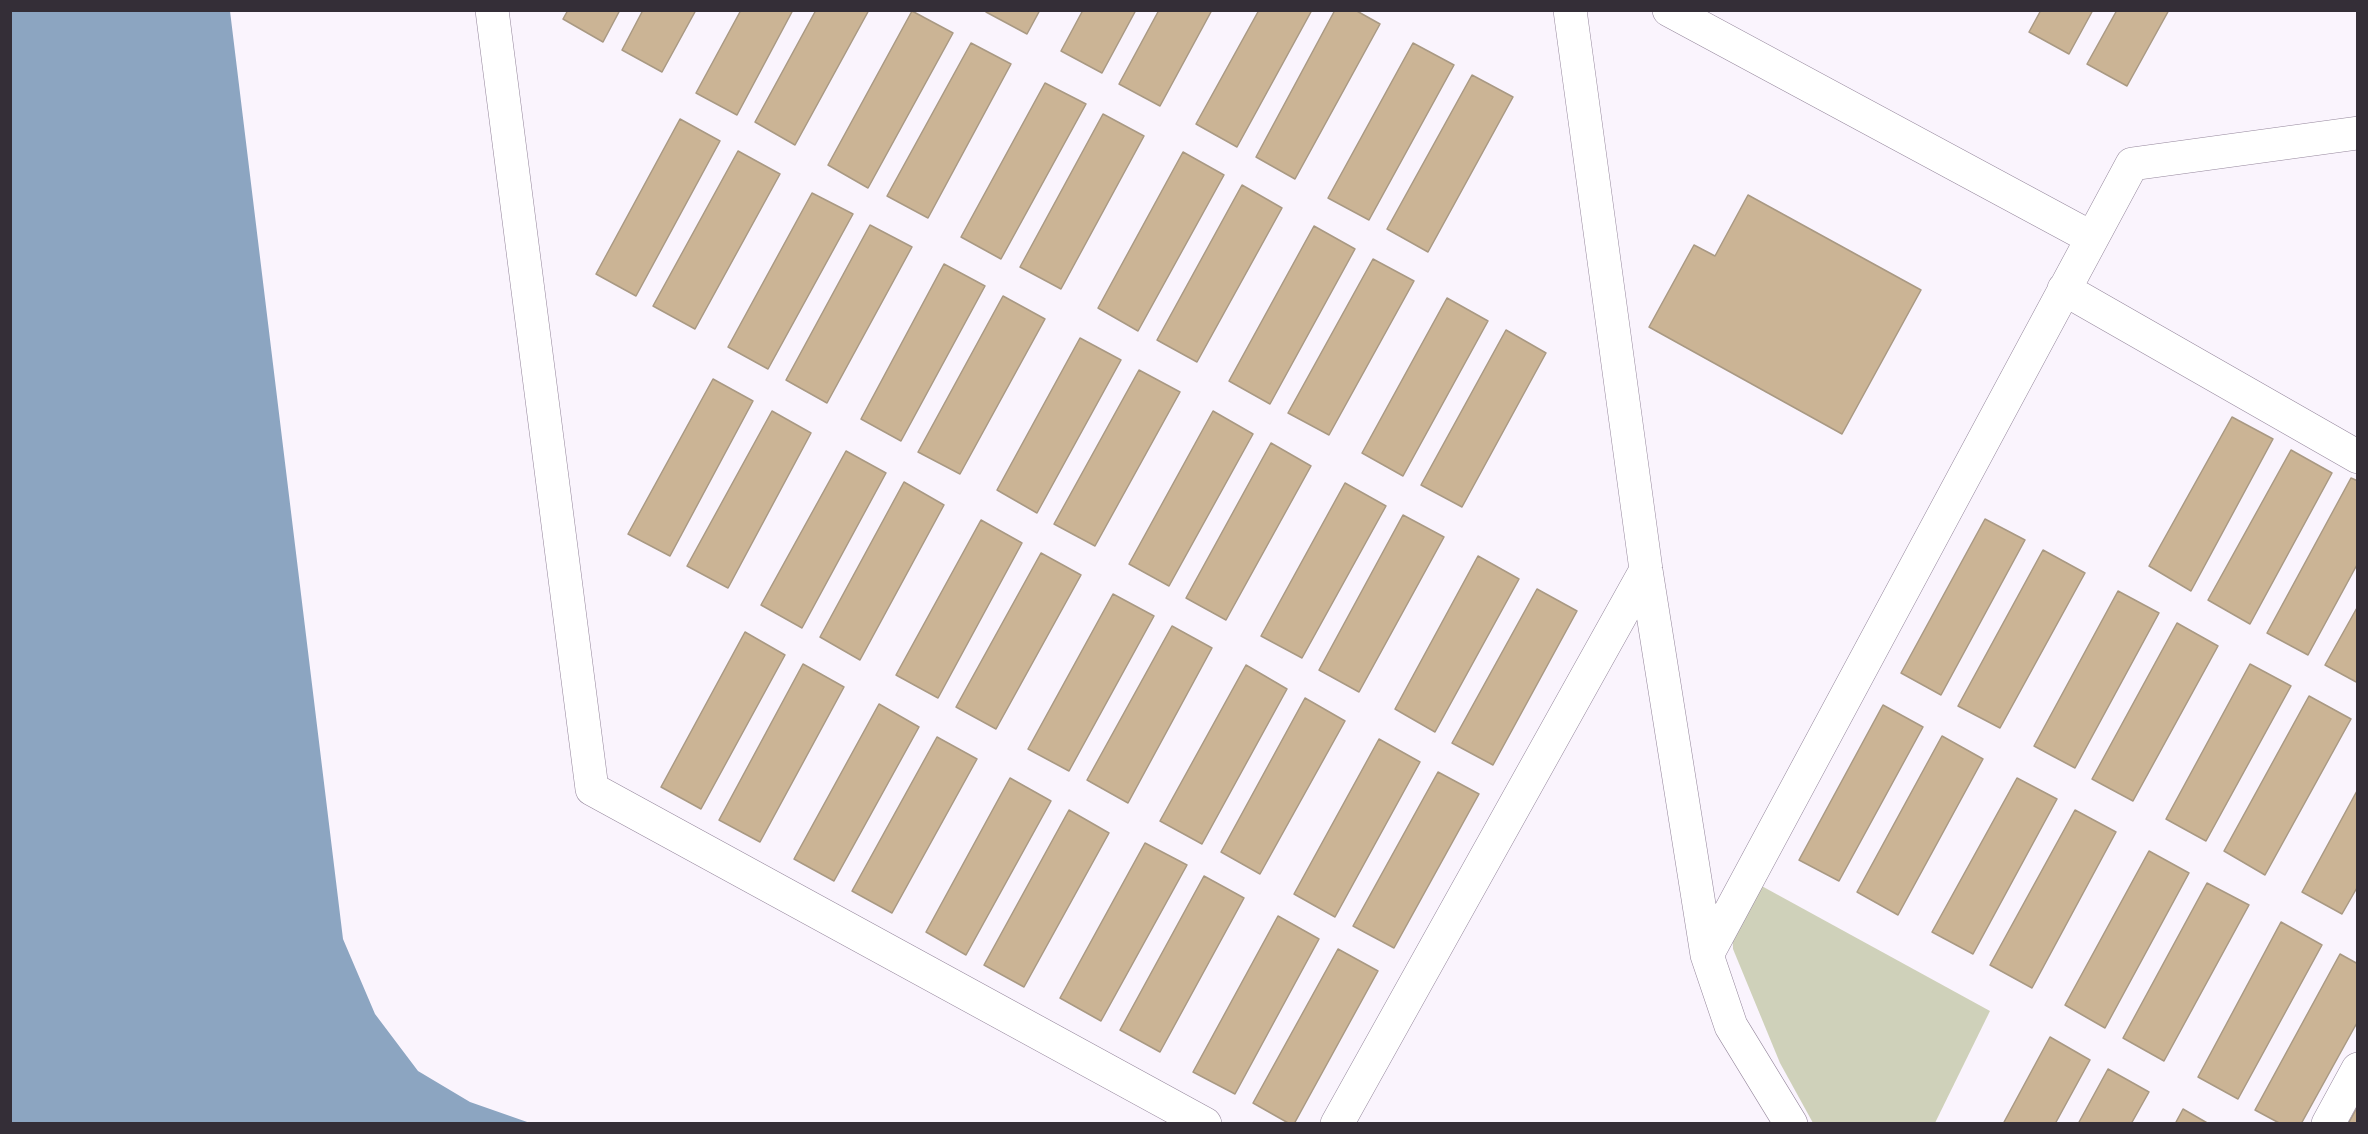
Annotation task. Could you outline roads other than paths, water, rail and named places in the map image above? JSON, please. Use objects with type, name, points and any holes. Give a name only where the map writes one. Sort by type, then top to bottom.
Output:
[{"type":"lane","points":[[492,10],[592,789],[1205,1124]]},
{"type":"lane","points":[[1570,10],[1646,570],[1707,955],[1731,1026],[1791,1124]]},
{"type":"lane","points":[[1669,10],[2092,238]]},
{"type":"lane","points":[[1707,955],[2132,164],[2358,133]]},
{"type":"lane","points":[[2064,289],[2358,457]]},
{"type":"lane","points":[[1337,1124],[1646,570]]},
{"type":"lane","points":[[2328,1124],[2358,1070]]},
{"type":"water","points":[[10,11],[230,11],[343,939],[375,1014],[418,1071],[470,1102],[530,1123],[11,1123]]}]
